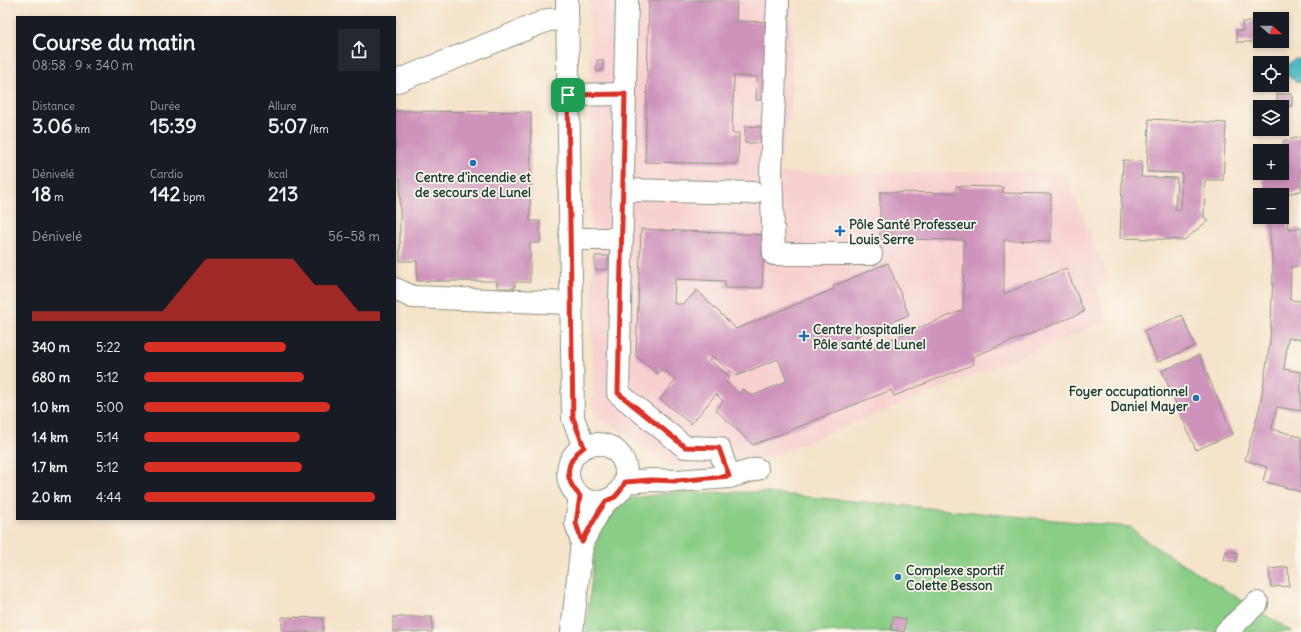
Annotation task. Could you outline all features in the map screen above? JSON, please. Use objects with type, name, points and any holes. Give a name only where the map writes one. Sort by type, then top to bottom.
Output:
[{"type":"street","points":[[627,0],[618,393],[685,447],[719,448],[729,476]]},
{"type":"street","points":[[778,0],[771,172],[774,254],[871,254]]},
{"type":"street","points":[[396,82],[548,20],[567,10],[570,303],[573,418],[584,447]]},
{"type":"street","points":[[568,95],[625,94]]},
{"type":"street","points":[[623,190],[753,193]]},
{"type":"street","points":[[570,239],[622,239]]},
{"type":"street","points":[[396,290],[413,297],[570,303]]},
{"type":"street","points":[[593,444],[603,444],[620,454],[624,462],[626,472],[625,482],[615,497],[606,501],[588,501],[573,489],[569,480],[568,471],[571,461],[576,453],[584,447],[593,444]]},
{"type":"street","points":[[625,482],[651,480],[677,481],[729,476],[757,469]]},
{"type":"street","points":[[580,496],[576,523],[582,542]]},
{"type":"street","points":[[572,632],[582,542],[606,501]]},
{"type":"street","points":[[1226,632],[1257,603]]},
{"type":"shaded area","name":"Pôle Santé Professeur Louis Serre","points":[[590,0],[792,0],[791,106],[778,173],[1062,172],[1068,181],[1110,282],[1097,291],[1108,321],[774,455],[710,474],[674,468],[593,413]]},
{"type":"green space","name":"Complexe sportif Colette Besson","points":[[757,492],[1130,527],[1149,543],[1293,632],[586,632],[595,547],[606,520],[628,499],[669,493]]},
{"type":"water","points":[[1294,59],[1301,59],[1301,82],[1297,82],[1289,77],[1290,63]]},
{"type":"building","points":[[649,0],[737,0],[736,21],[771,22],[766,100],[756,100],[757,77],[734,76],[732,133],[739,133],[738,164],[645,162]]},
{"type":"building","points":[[1242,22],[1253,22],[1253,42],[1237,42],[1236,30],[1243,31]]},
{"type":"building","points":[[597,60],[603,60],[603,71],[596,71]]},
{"type":"building","points":[[1277,94],[1292,94],[1292,106],[1289,106],[1289,100],[1277,100]]},
{"type":"building","points":[[396,111],[531,112],[530,221],[540,221],[540,243],[530,243],[530,282],[515,282],[515,288],[497,288],[497,281],[417,281],[417,261],[400,261],[400,178],[396,178]]},
{"type":"building","points":[[1149,119],[1226,123],[1223,180],[1205,180],[1204,217],[1209,220],[1184,240],[1120,238],[1123,160],[1142,161],[1141,177],[1177,178],[1175,209],[1181,210],[1182,173],[1147,172]]},
{"type":"building","points":[[745,126],[762,127],[761,143],[745,143]]},
{"type":"building","points":[[1301,137],[1301,191],[1289,193],[1289,188],[1265,188],[1263,180],[1289,180],[1289,144],[1284,144],[1283,141]]},
{"type":"building","points":[[956,186],[1003,187],[1003,193],[1051,194],[1051,241],[1004,240],[1004,294],[1066,268],[1084,312],[972,357],[974,364],[894,396],[891,390],[753,445],[716,410],[723,401],[716,394],[691,424],[660,399],[676,380],[662,369],[658,374],[636,356],[641,229],[765,235],[762,288],[725,288],[725,281],[675,279],[674,304],[684,304],[697,290],[736,329],[834,289],[833,286],[888,263],[909,315],[856,336],[862,351],[963,310],[964,240],[880,239],[880,192],[956,193]],"holes":[[[712,356],[736,376],[778,359],[787,381],[752,396],[743,389],[739,393],[726,382],[730,377],[709,360]]]},
{"type":"building","points":[[1269,224],[1288,224],[1288,229],[1301,228],[1301,266],[1291,267],[1290,300],[1301,301],[1301,339],[1288,338],[1284,369],[1301,372],[1301,411],[1277,407],[1272,429],[1301,437],[1301,492],[1263,481],[1267,467],[1245,460],[1260,406],[1270,342],[1273,274]]},
{"type":"building","points":[[595,256],[608,256],[608,269],[595,270]]},
{"type":"building","points":[[1182,315],[1195,346],[1158,362],[1144,331]]},
{"type":"building","name":"Foyer occupationnel Daniel Mayer","points":[[1199,355],[1233,434],[1196,450],[1162,371]]},
{"type":"building","points":[[1226,551],[1238,553],[1236,562],[1224,560]]},
{"type":"building","points":[[1288,567],[1289,586],[1271,587],[1269,569]]},
{"type":"building","points":[[282,617],[323,618],[323,632],[282,632]]},
{"type":"building","points":[[393,617],[432,617],[432,632],[393,632]]},
{"type":"building","points":[[893,617],[906,619],[904,632],[891,630]]},
{"type":"place","name":"Centre d'incendie et de secours de Lunel","points":[[473,163]]},
{"type":"place","name":"Pôle Santé Professeur Louis Serre","points":[[840,231]]},
{"type":"place","name":"Centre hospitalier Pôle santé de Lunel","points":[[804,336]]},
{"type":"place","name":"Foyer occupationnel Daniel Mayer","points":[[1196,398]]},
{"type":"place","name":"Complexe sportif Colette Besson","points":[[898,577]]},
{"type":"route","points":[[625,94],[618,393],[685,447],[719,448],[729,476],[677,481],[651,480],[625,482],[615,497],[606,501],[582,542],[576,523],[580,496],[573,489],[569,480],[568,471],[571,461],[576,453],[584,447],[573,418],[570,303],[568,95],[625,94]]}]
